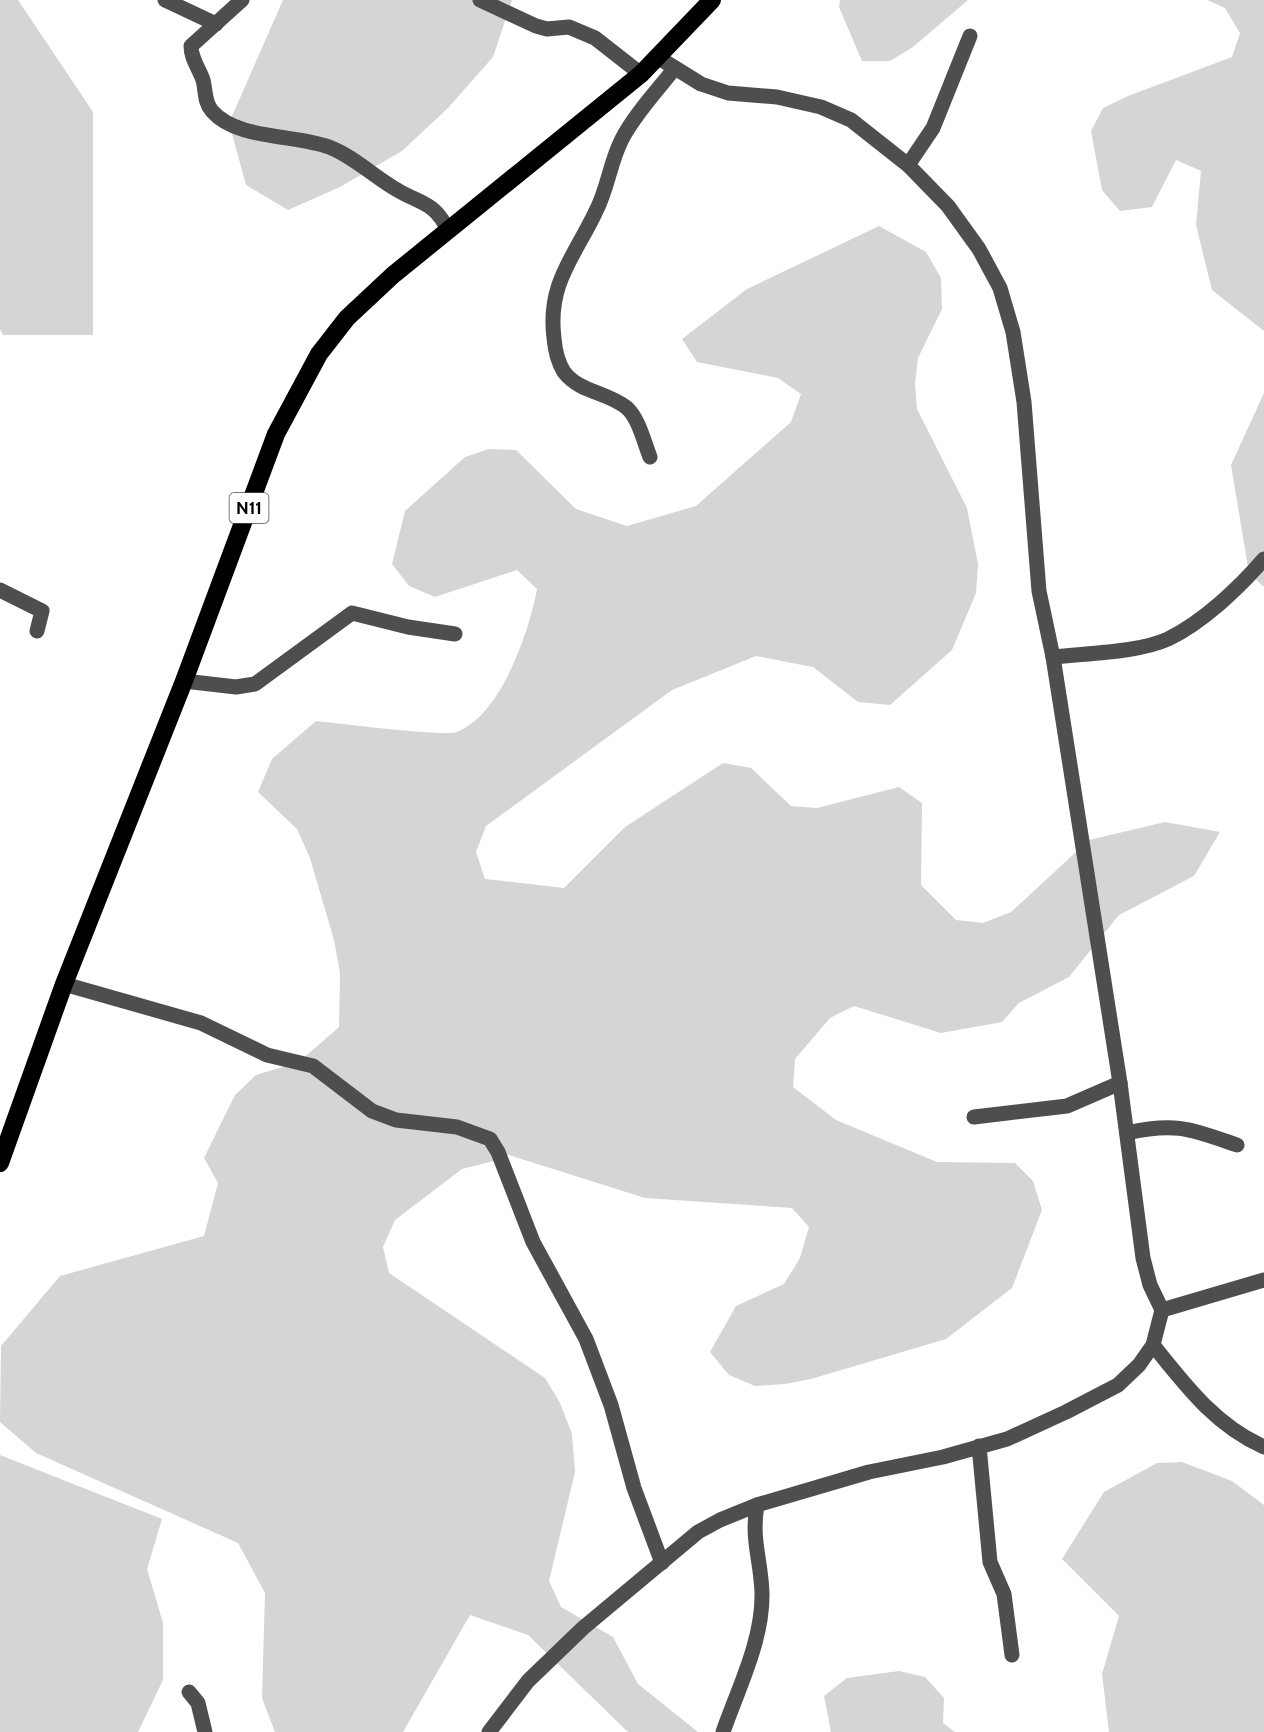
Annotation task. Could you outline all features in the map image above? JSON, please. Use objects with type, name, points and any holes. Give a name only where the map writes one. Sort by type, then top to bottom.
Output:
[{"type":"highway","name":"N11","points":[[0,1163],[64,984],[184,681],[276,434],[319,354],[347,318],[448,230],[641,74],[659,58],[712,0]]},
{"type":"street","points":[[165,0],[216,24]]},
{"type":"street","points":[[242,0],[193,41],[191,46],[204,85],[205,98],[212,111],[229,123],[253,132],[328,147],[352,158],[399,192],[430,205],[448,230]]},
{"type":"street","points":[[480,0],[536,26],[547,29],[569,27],[595,38],[641,74]]},
{"type":"street","points":[[908,165],[933,128],[970,36]]},
{"type":"street","points":[[489,1732],[528,1681],[583,1628],[698,1532],[757,1505],[869,1472],[980,1446],[1027,1430],[1118,1385],[1139,1365],[1153,1345],[1162,1310],[1150,1285],[1143,1258],[1120,1083],[1053,657],[1039,591],[1024,402],[1012,332],[1003,299],[978,249],[948,206],[908,165],[851,120],[821,107],[777,97],[728,93],[701,84],[659,58]]},
{"type":"street","points":[[650,457],[633,415],[626,407],[581,387],[565,373],[556,356],[552,327],[553,300],[564,266],[604,195],[610,165],[623,137],[674,69]]},
{"type":"street","points":[[1053,657],[1140,646],[1167,639],[1220,601],[1262,564]]},
{"type":"street","points":[[0,590],[42,611],[37,631]]},
{"type":"street","points":[[184,681],[236,687],[255,684],[352,613],[408,627],[455,634]]},
{"type":"street","points":[[64,984],[201,1023],[267,1055],[313,1066],[372,1111],[396,1120],[457,1127],[490,1139],[498,1152],[533,1242],[586,1339],[611,1405],[634,1488],[662,1563]]},
{"type":"street","points":[[974,1117],[1067,1106],[1120,1083]]},
{"type":"street","points":[[1127,1133],[1154,1127],[1176,1126],[1236,1145]]},
{"type":"street","points":[[1162,1310],[1264,1280]]},
{"type":"street","points":[[1153,1345],[1195,1397],[1219,1420],[1240,1437],[1264,1447]]},
{"type":"street","points":[[980,1446],[990,1562],[1004,1594],[1012,1655]]},
{"type":"street","points":[[723,1732],[758,1625],[762,1594],[753,1528],[757,1505]]},
{"type":"street","points":[[189,1692],[198,1703],[205,1732]]},
{"type":"shaded area","points":[[0,0],[18,0],[93,112],[93,335],[3,335],[0,329]]},
{"type":"shaded area","points":[[283,0],[512,0],[493,57],[448,108],[402,151],[340,187],[288,210],[246,185],[229,123]]},
{"type":"shaded area","points":[[840,0],[968,0],[913,47],[890,61],[862,61],[839,7]]},
{"type":"shaded area","points":[[1207,0],[1264,0],[1264,331],[1212,290],[1196,225],[1201,171],[1176,160],[1152,207],[1120,211],[1102,190],[1091,131],[1103,108],[1128,96],[1232,57],[1240,33],[1225,8]]},
{"type":"shaded area","points":[[879,226],[926,252],[941,278],[942,309],[918,358],[915,384],[917,409],[967,508],[978,564],[976,593],[952,650],[890,705],[858,702],[813,667],[756,656],[672,690],[486,826],[476,852],[485,879],[564,888],[625,827],[723,763],[751,768],[791,806],[817,808],[899,787],[922,803],[921,885],[956,920],[983,923],[1011,912],[1089,840],[1165,822],[1220,832],[1194,876],[1119,915],[1069,977],[1019,1003],[1002,1022],[941,1033],[854,1006],[830,1018],[795,1059],[793,1087],[836,1120],[937,1162],[1015,1163],[1033,1181],[1042,1210],[1012,1288],[946,1339],[811,1379],[785,1384],[755,1386],[729,1375],[710,1352],[736,1306],[784,1284],[800,1258],[809,1227],[792,1208],[645,1198],[499,1152],[494,1161],[462,1169],[395,1220],[383,1247],[389,1273],[545,1378],[560,1403],[572,1434],[575,1472],[549,1581],[561,1607],[613,1637],[638,1684],[698,1732],[628,1732],[528,1635],[470,1615],[403,1732],[275,1732],[262,1698],[265,1593],[238,1543],[36,1453],[0,1422],[1,1346],[60,1276],[204,1236],[218,1183],[204,1158],[235,1095],[256,1075],[299,1062],[339,1027],[340,973],[334,940],[310,858],[297,829],[258,792],[272,759],[316,721],[449,733],[457,732],[473,723],[500,691],[511,670],[520,649],[537,589],[517,570],[435,597],[409,586],[392,564],[405,511],[465,457],[489,449],[516,450],[576,509],[627,526],[696,506],[791,422],[801,394],[778,378],[697,362],[682,339],[747,289]]},
{"type":"shaded area","points":[[1264,393],[1264,587],[1249,573],[1231,465]]},
{"type":"shaded area","points":[[0,1455],[162,1519],[147,1569],[163,1623],[163,1680],[138,1732],[0,1732]]},
{"type":"shaded area","points":[[1182,1462],[1232,1481],[1264,1505],[1264,1732],[1109,1732],[1102,1674],[1119,1616],[1062,1559],[1104,1492],[1157,1463]]},
{"type":"shaded area","points":[[899,1671],[925,1677],[944,1698],[943,1723],[955,1732],[831,1732],[824,1696],[847,1678]]}]
